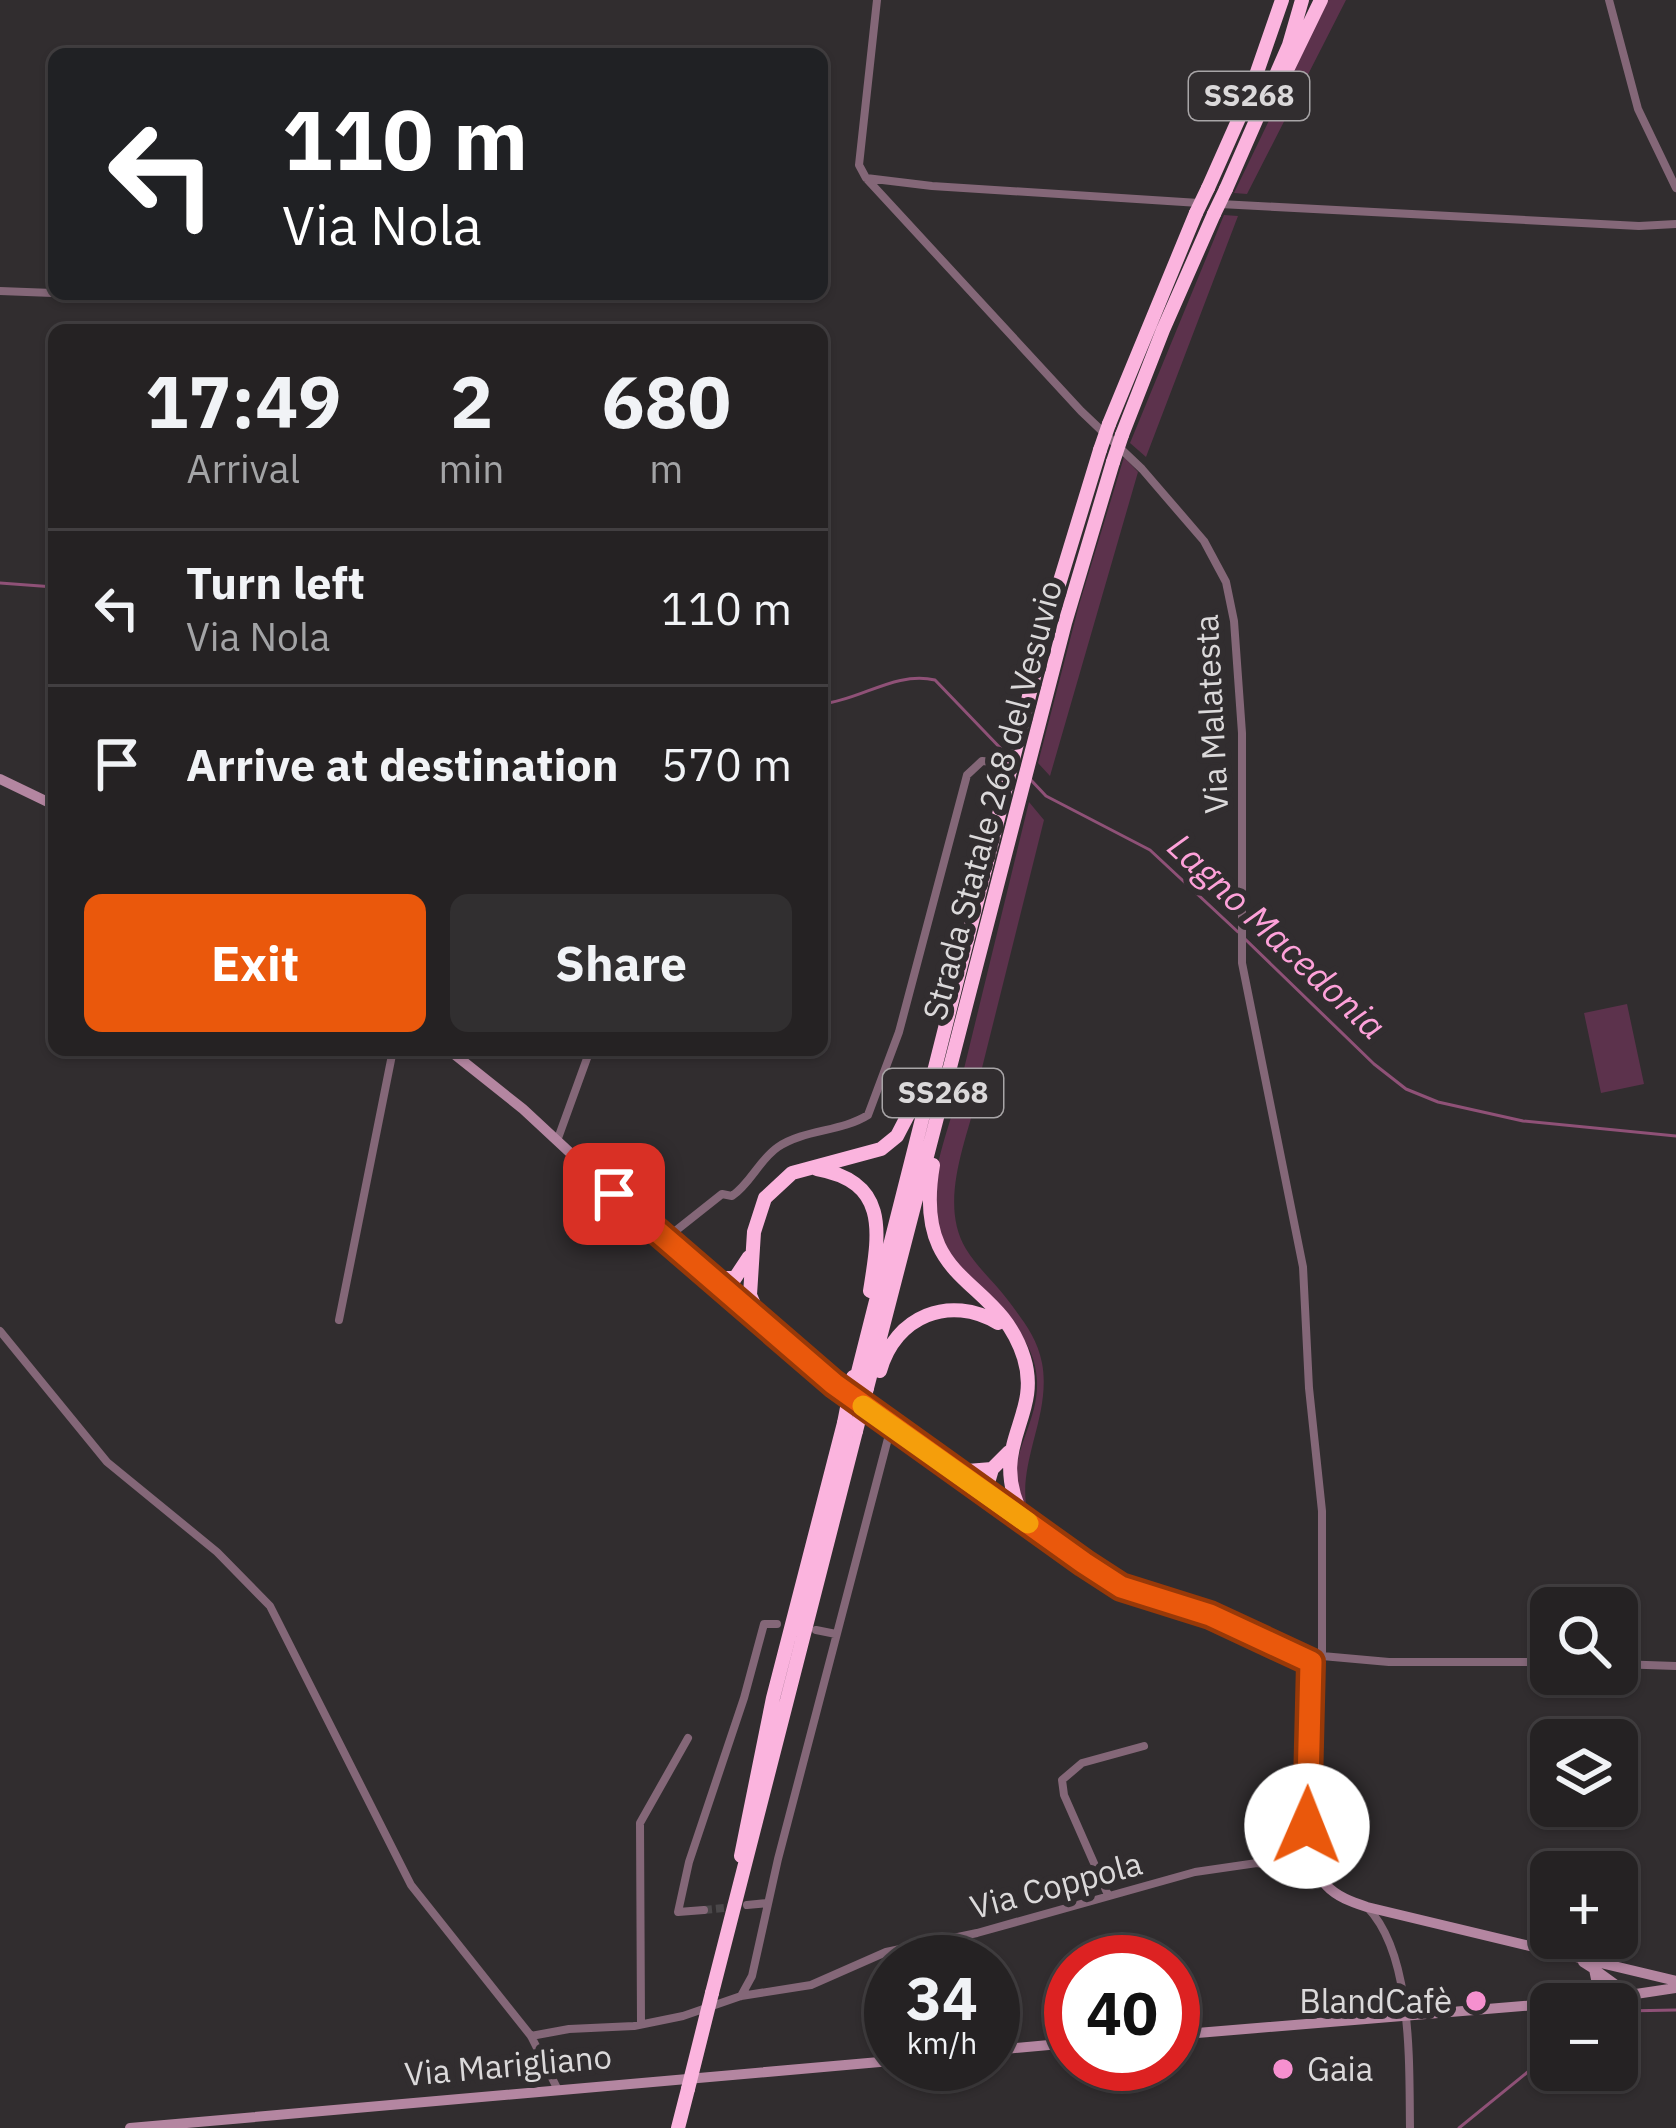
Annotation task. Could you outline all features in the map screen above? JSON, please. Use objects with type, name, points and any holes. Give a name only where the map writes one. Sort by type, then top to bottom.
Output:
[{"type":"highway","name":"Strada Statale 268 del Vesuvio","points":[[1025,750],[1049,617],[1108,424],[1248,98],[1282,0]]},
{"type":"highway","name":"Strada Statale 268 del Vesuvio","points":[[731,1916],[838,1502],[965,956],[1025,750],[1122,435],[1162,330],[1257,121],[1302,0]]},
{"type":"highway","points":[[1257,121],[1322,0]]},
{"type":"highway","name":"Strada Statale 268 del Vesuvio","points":[[862,1384],[949,1071],[1013,794]]},
{"type":"highway","name":"SS268","points":[[729,1289],[751,1252],[765,1198],[780,1180],[806,1168],[863,1156],[897,1136],[922,1091],[965,956]]},
{"type":"highway","name":"SS268","points":[[949,1071],[928,1198],[931,1223],[952,1269],[1003,1319],[1023,1355],[1028,1394],[1010,1452],[1008,1478],[1024,1521]]},
{"type":"highway","name":"SS268","points":[[806,1168],[839,1173],[855,1182],[871,1201],[876,1216],[877,1248],[862,1384]]},
{"type":"highway","name":"SS268","points":[[751,1252],[752,1305],[762,1323]]},
{"type":"highway","points":[[709,1278],[729,1289],[752,1283]]},
{"type":"highway","name":"SS268","points":[[862,1384],[905,1327],[926,1314],[953,1309],[976,1312],[1006,1328]]},
{"type":"highway","name":"Strada Statale 268 del Vesuvio","points":[[678,2128],[731,1916],[773,1698],[854,1430]]},
{"type":"highway","name":"SS268","points":[[992,1469],[1010,1452]]},
{"type":"highway","points":[[955,1472],[992,1469],[987,1495]]},
{"type":"highway","points":[[987,1495],[1000,1490],[1008,1478]]},
{"type":"street","points":[[877,0],[859,165],[866,178],[932,187],[1390,216],[1676,224]]},
{"type":"street","points":[[1609,0],[1638,109],[1676,188]]},
{"type":"street","name":"Via Malatesta","points":[[866,178],[1183,515],[1204,541],[1226,582],[1234,621],[1242,733],[1240,950],[1303,1267],[1322,1511],[1316,1659]]},
{"type":"street","points":[[0,291],[48,293]]},
{"type":"street","points":[[664,1240],[722,1194],[732,1196],[741,1190],[772,1150],[868,1115],[886,1072],[968,775],[982,760],[994,763]]},
{"type":"street","points":[[0,779],[48,802]]},
{"type":"street","points":[[338,1320],[392,1056]]},
{"type":"street","points":[[456,1056],[709,1278]]},
{"type":"street","points":[[557,1141],[588,1056]]},
{"type":"street","points":[[886,1072],[912,1075]]},
{"type":"street","points":[[962,1086],[984,1091]]},
{"type":"street","points":[[729,1289],[834,1384],[1121,1587],[1210,1615],[1316,1659],[1530,1663]]},
{"type":"street","points":[[0,1331],[107,1462],[217,1552],[270,1606],[411,1885],[531,2036],[557,2088]]},
{"type":"street","points":[[741,1996],[752,1976],[892,1426]]},
{"type":"street","points":[[704,1910],[678,1912],[689,1862],[764,1624],[777,1624]]},
{"type":"street","points":[[816,1630],[836,1634]]},
{"type":"street","points":[[1316,1659],[1308,1848],[1318,1875],[1345,1900],[1627,1968],[1676,1985]]},
{"type":"street","points":[[1638,1665],[1676,1666]]},
{"type":"street","points":[[641,2024],[640,1823],[688,1738]]},
{"type":"street","points":[[1108,1895],[1064,1795],[1062,1780],[1082,1762],[1144,1746]]},
{"type":"street","name":"Via Coppola","points":[[531,2036],[641,2024],[741,1996],[811,1985],[886,1952],[977,1933],[1231,1865],[1257,1864],[1318,1875]]},
{"type":"street","points":[[747,1905],[768,1903]]},
{"type":"street","points":[[1367,1907],[1383,1924],[1404,1991],[1410,2128]]},
{"type":"street","points":[[1580,1960],[1616,1983]]},
{"type":"street","points":[[1627,1968],[1631,1983]]},
{"type":"street","points":[[1594,1969],[1597,1983]]},
{"type":"street","points":[[1638,1994],[1676,1985]]},
{"type":"street","points":[[1200,2033],[1530,2005]]},
{"type":"street","name":"Via Marigliano","points":[[130,2128],[864,2063]]},
{"type":"shaded area","points":[[1327,0],[1346,0],[1247,194],[1234,193]]},
{"type":"shaded area","points":[[1224,215],[1238,216],[1146,457],[1130,443]]},
{"type":"shaded area","points":[[1124,457],[1138,472],[1050,776],[1038,763]]},
{"type":"shaded area","points":[[1029,802],[1044,820],[979,1080],[962,1077]]},
{"type":"shaded area","points":[[1627,1004],[1644,1084],[1601,1093],[1584,1013]]},
{"type":"shaded area","points":[[958,1093],[977,1097],[954,1194],[958,1231],[970,1256],[1028,1329],[1042,1363],[1042,1402],[1026,1477],[1028,1515],[1016,1480],[1036,1399],[1032,1357],[1008,1318],[958,1264],[936,1220],[936,1173]]},
{"type":"waterway","name":"Lagno Macedonia","points":[[0,583],[48,587]]},
{"type":"waterway","name":"Lagno Macedonia","points":[[828,703],[906,679],[935,680],[1007,755]]},
{"type":"waterway","name":"Lagno Macedonia","points":[[1030,779],[1046,796],[1150,850],[1238,932]]},
{"type":"waterway","name":"Lagno Macedonia","points":[[1245,939],[1406,1089],[1438,1102],[1523,1121],[1676,1136]]},
{"type":"waterway","points":[[1638,2011],[1676,2010]]},
{"type":"waterway","points":[[1459,2128],[1530,2070]]},
{"type":"tunnel","points":[[704,1910],[734,1907]]},
{"type":"slow traffic","points":[[863,1406],[1028,1523]]},
{"type":"place","name":"BlandCafè","points":[[1476,2001]]},
{"type":"place","name":"Gaia","points":[[1283,2069]]},
{"type":"route","points":[[614,1194],[834,1384],[1084,1563],[1121,1587],[1210,1615],[1311,1662],[1307,1826]]}]
